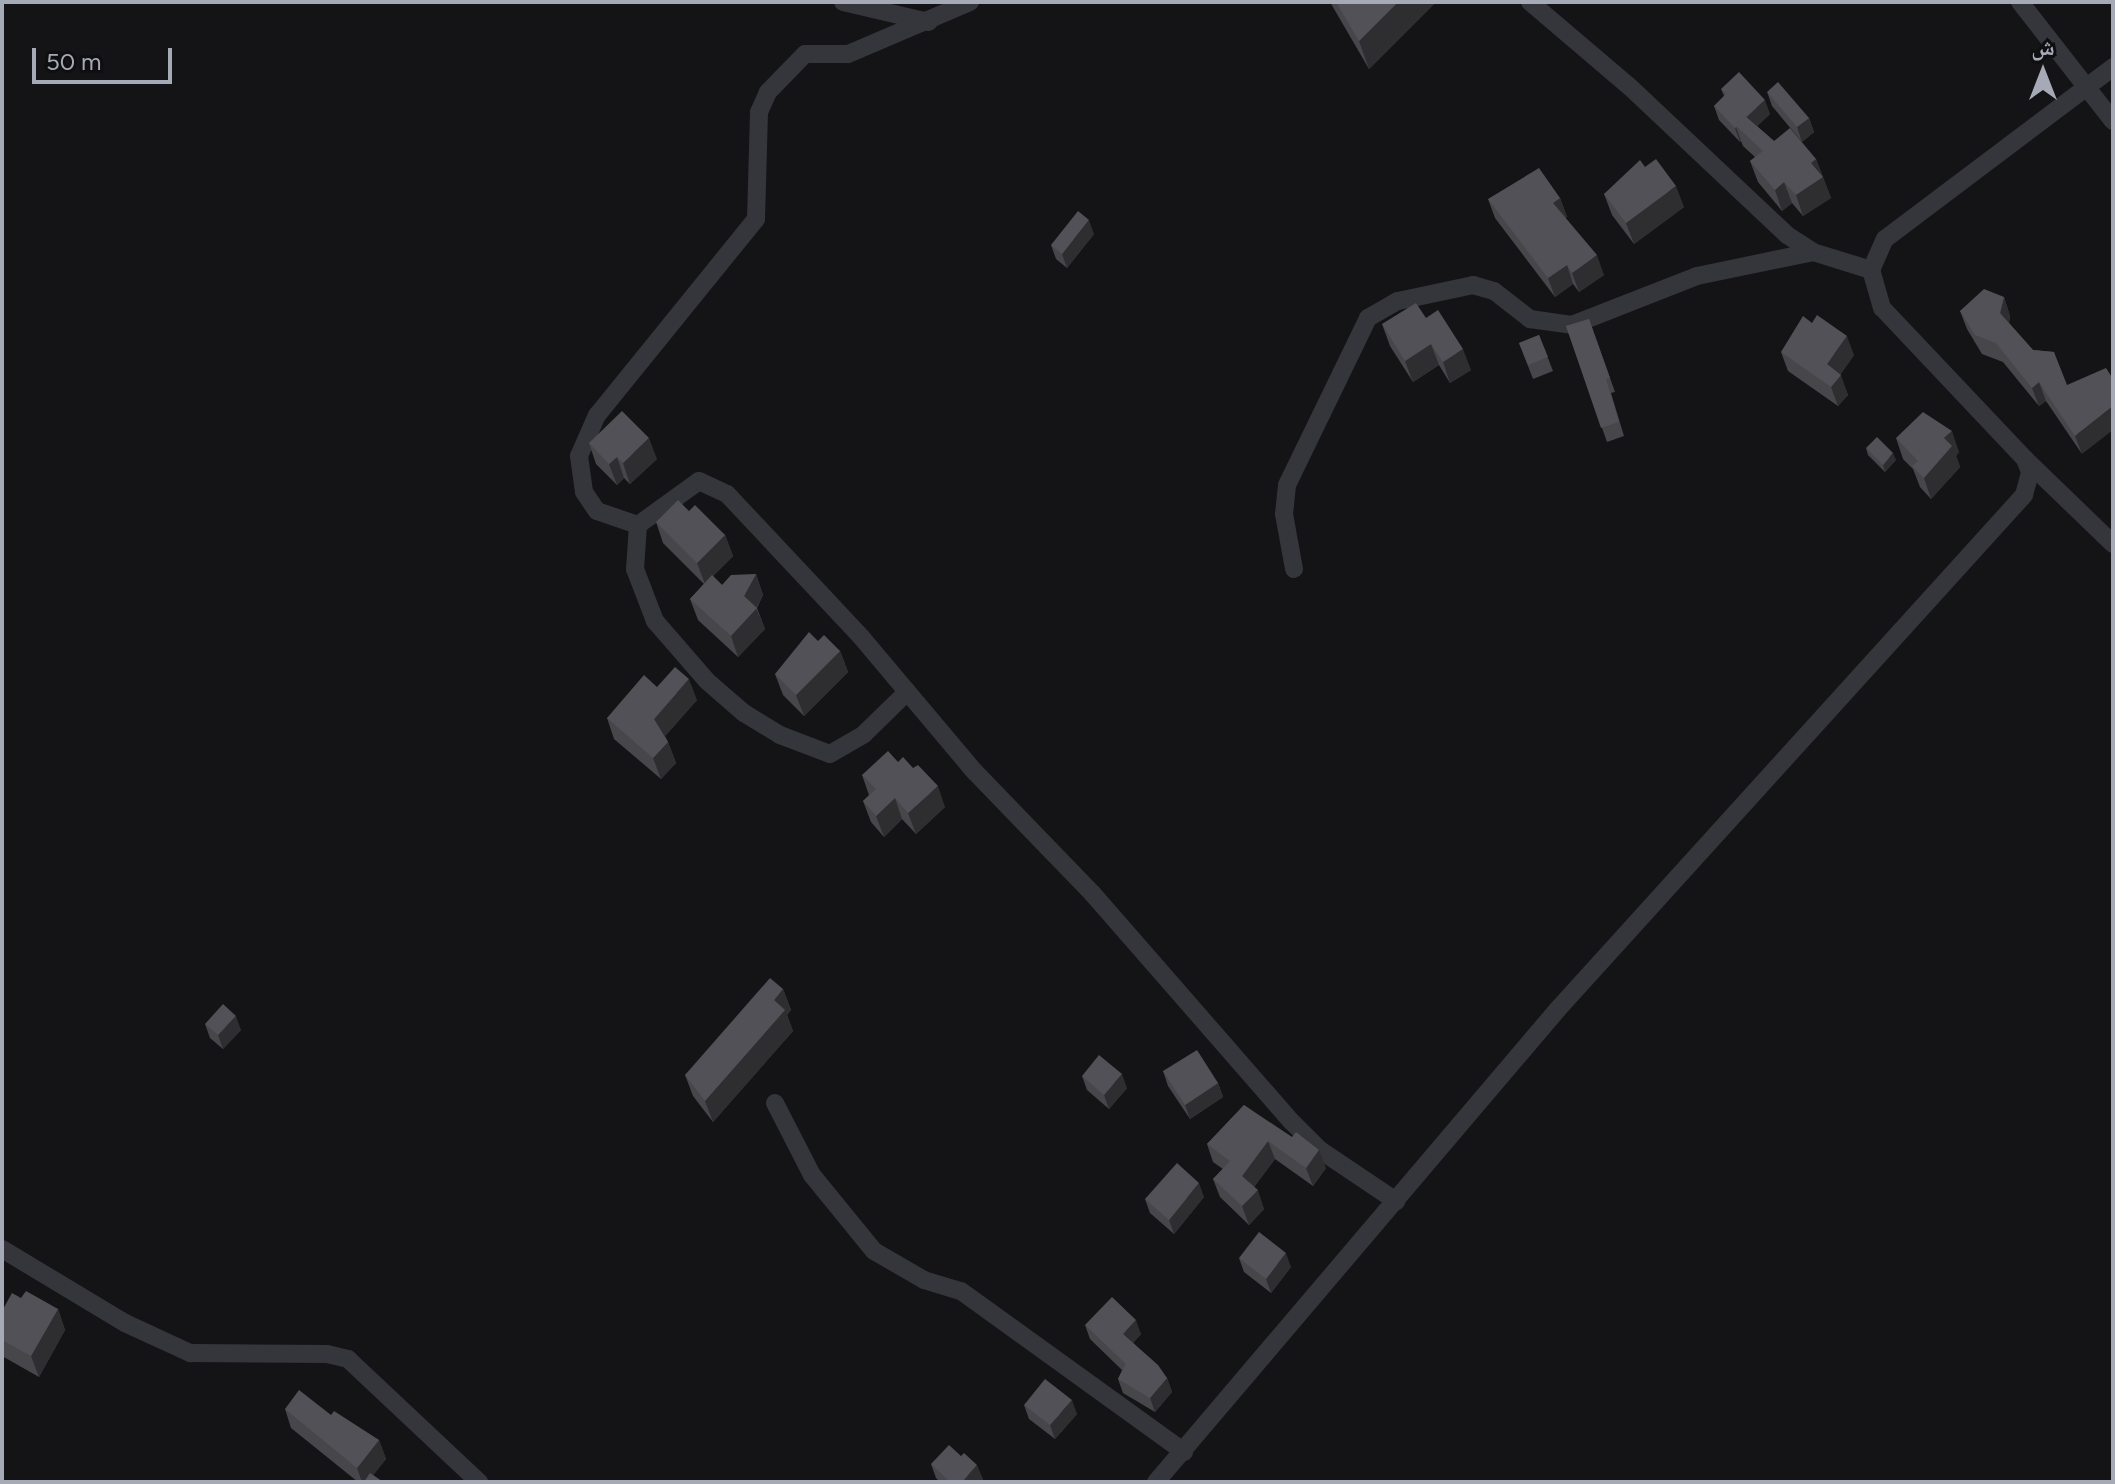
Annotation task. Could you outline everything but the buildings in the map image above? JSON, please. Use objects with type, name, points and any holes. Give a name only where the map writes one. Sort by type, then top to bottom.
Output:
[{"type":"street","points":[[843,2],[929,22]]},
{"type":"street","points":[[970,2],[848,54],[805,54],[768,92],[759,112],[756,219],[616,389],[579,456],[580,479],[591,503],[616,521],[638,525],[653,519],[690,485],[699,481],[718,487],[862,638],[907,692],[1092,893],[1292,1122],[1320,1150],[1396,1201]]},
{"type":"street","points":[[1530,2],[1630,87],[1787,235],[1813,252],[1871,270]]},
{"type":"street","points":[[2020,2],[2113,121]]},
{"type":"street","points":[[2113,67],[1885,239],[1871,270],[1882,308],[2025,459],[2113,544]]},
{"type":"street","points":[[1294,569],[1284,514],[1287,485],[1368,318],[1398,301],[1473,285],[1494,291],[1530,319],[1572,325],[1697,276],[1813,252]]},
{"type":"street","points":[[1156,1482],[1673,879],[2018,502],[2029,479],[2025,459]]},
{"type":"street","points":[[638,525],[637,579],[655,621],[707,681],[744,713],[780,735],[830,754],[864,734],[907,692]]},
{"type":"street","points":[[775,1103],[812,1175],[874,1251],[915,1276],[961,1291],[1184,1452]]},
{"type":"street","points":[[2,1249],[125,1323],[190,1353],[327,1354],[348,1359],[479,1482]]}]
